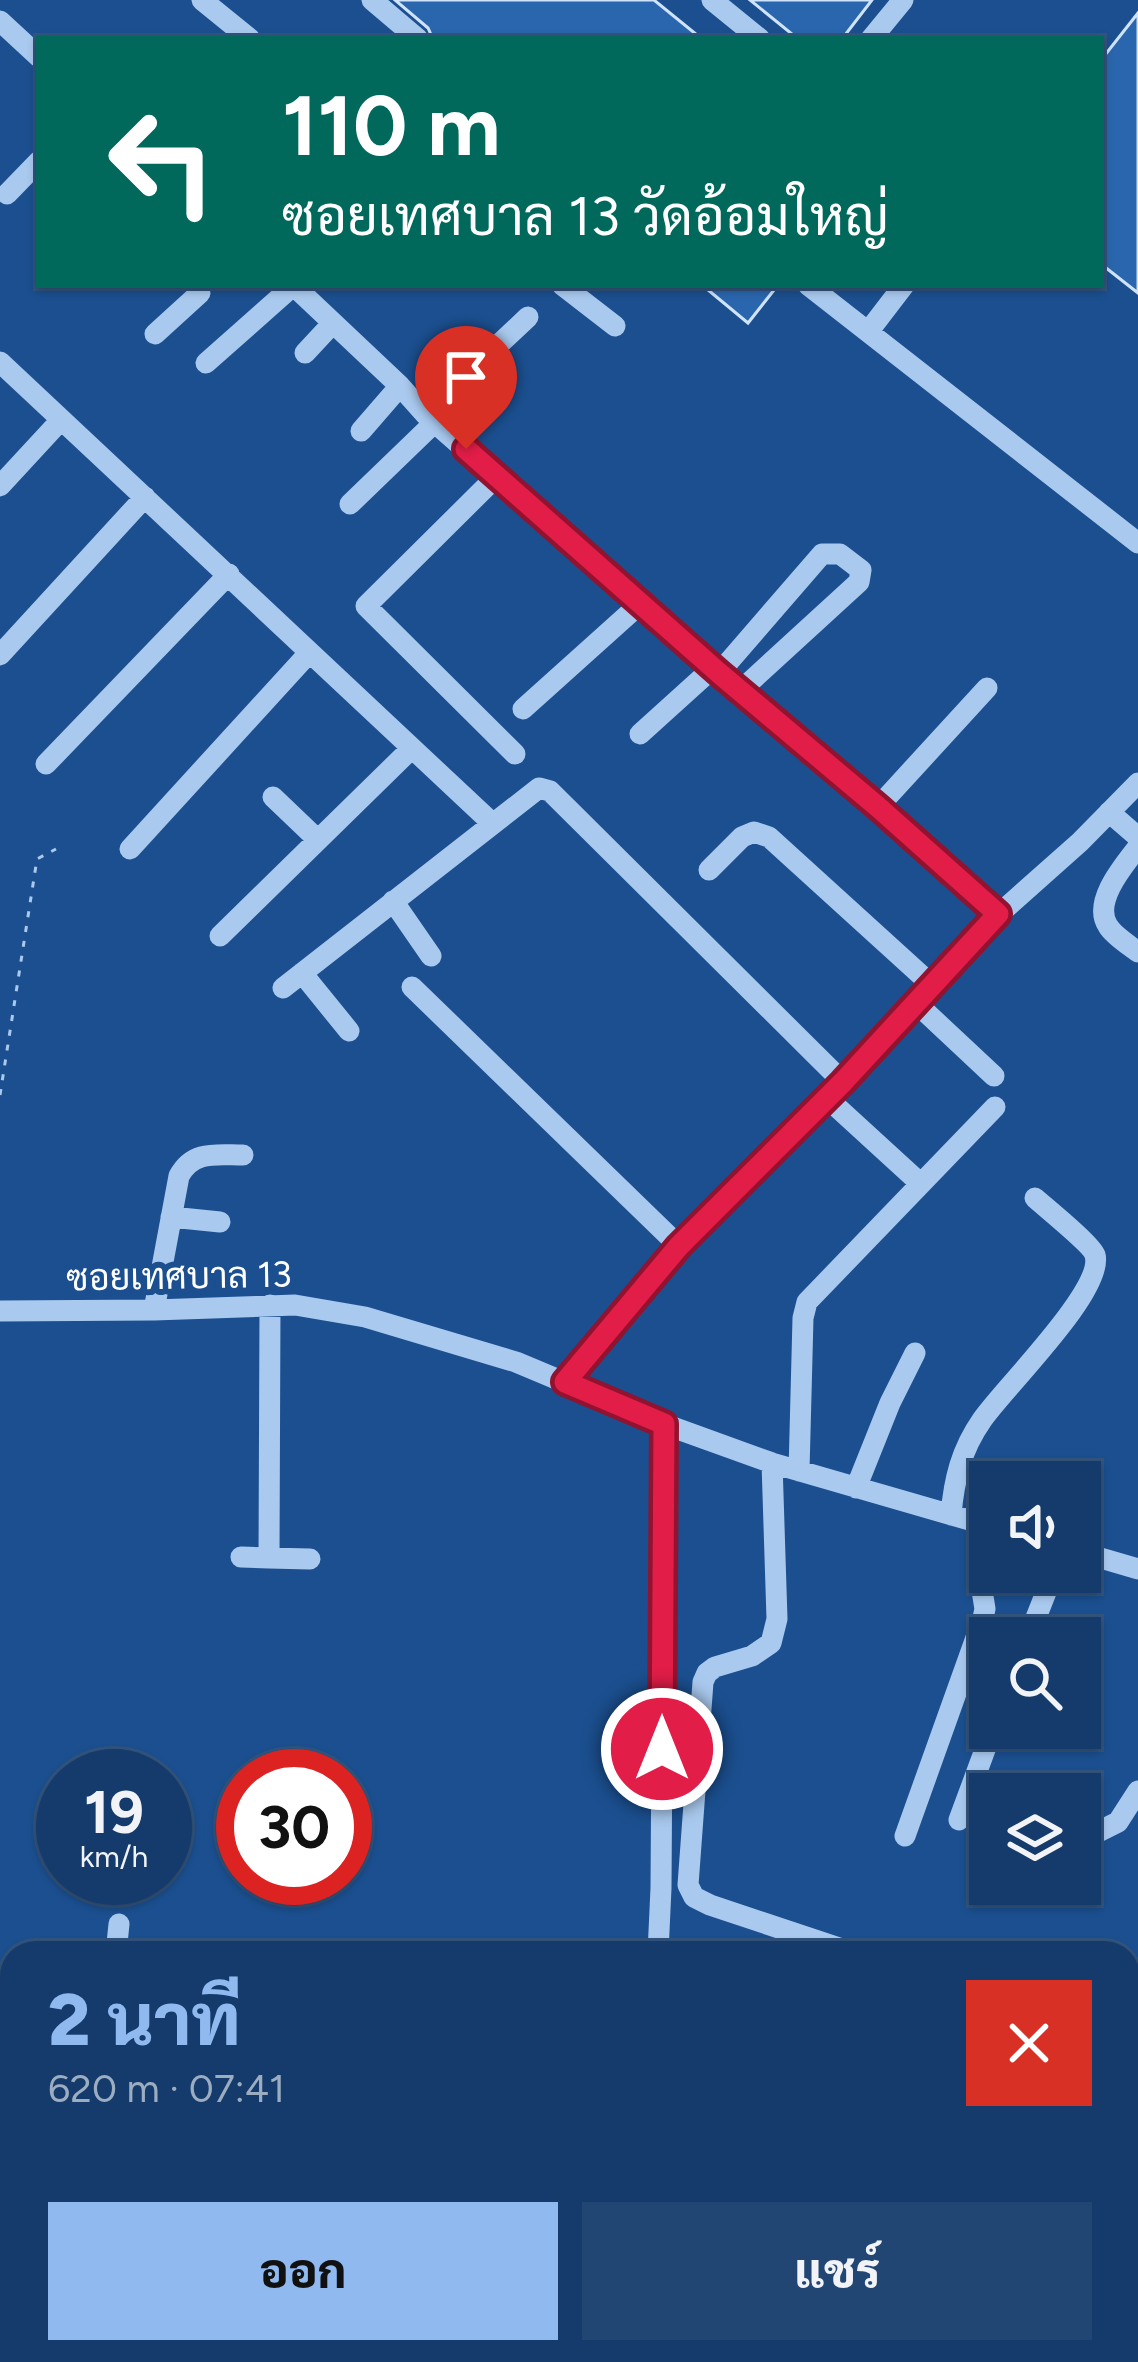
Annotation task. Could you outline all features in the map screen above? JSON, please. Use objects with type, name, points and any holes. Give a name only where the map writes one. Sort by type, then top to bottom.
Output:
[{"type":"street","points":[[202,0],[246,36]]},
{"type":"street","points":[[372,0],[414,36]]},
{"type":"street","points":[[712,0],[756,36]]},
{"type":"street","points":[[873,36],[903,0]]},
{"type":"street","points":[[0,21],[36,54]]},
{"type":"street","points":[[8,194],[36,164]]},
{"type":"street","points":[[154,334],[200,288]]},
{"type":"street","points":[[206,362],[290,288]]},
{"type":"street","points":[[296,288],[430,418],[998,914]]},
{"type":"street","points":[[566,288],[614,326]]},
{"type":"street","points":[[812,288],[1138,543]]},
{"type":"street","points":[[868,332],[902,288]]},
{"type":"street","points":[[350,504],[528,317]]},
{"type":"street","points":[[304,353],[332,324]]},
{"type":"street","points":[[0,362],[492,824]]},
{"type":"street","points":[[361,431],[400,386]]},
{"type":"street","points":[[0,485],[60,421]]},
{"type":"street","points":[[497,476],[366,606],[515,754]]},
{"type":"street","points":[[0,655],[145,497]]},
{"type":"street","points":[[640,734],[716,670],[822,554],[840,554],[860,570],[860,582],[740,691]]},
{"type":"street","points":[[46,764],[229,574]]},
{"type":"street","points":[[523,710],[640,603]]},
{"type":"street","points":[[130,849],[309,652]]},
{"type":"street","points":[[878,807],[987,688]]},
{"type":"street","points":[[220,936],[412,748]]},
{"type":"street","points":[[565,1382],[679,1246],[835,1090],[998,914],[1138,784]]},
{"type":"street","points":[[283,988],[539,788],[550,791],[920,1184]]},
{"type":"street","points":[[273,797],[318,840]]},
{"type":"street","points":[[1109,812],[1138,837]]},
{"type":"street","points":[[709,870],[742,837],[754,832],[769,837],[933,986]]},
{"type":"street","points":[[1138,847],[1111,884],[1105,914],[1108,928],[1138,952]]},
{"type":"street","points":[[393,901],[431,956]]},
{"type":"street","points":[[302,973],[349,1031]]},
{"type":"street","points":[[412,987],[679,1246]]},
{"type":"street","points":[[916,1004],[994,1076]]},
{"type":"street","points":[[799,1471],[807,1302],[995,1107]]},
{"type":"street","points":[[154,1310],[179,1176],[186,1163],[200,1155],[243,1155]]},
{"type":"street","points":[[951,1515],[956,1472],[981,1421],[1067,1318],[1095,1263],[1092,1249],[1035,1198]]},
{"type":"street","points":[[171,1217],[220,1222]]},
{"type":"street","points":[[269,1558],[270,1305]]},
{"type":"street","name":"ซอยเทศบาล 13","points":[[0,1311],[295,1305],[365,1317],[494,1355],[772,1463],[969,1520]]},
{"type":"street","points":[[856,1487],[915,1353]]},
{"type":"street","points":[[658,1941],[664,1424]]},
{"type":"street","points":[[772,1463],[777,1619],[771,1642],[752,1656],[707,1672],[688,1885],[694,1897],[710,1905],[818,1941]]},
{"type":"street","points":[[241,1557],[310,1559]]},
{"type":"street","points":[[1101,1559],[1138,1570]]},
{"type":"street","points":[[905,1836],[983,1618],[982,1593]]},
{"type":"street","points":[[958,1820],[985,1749]]},
{"type":"street","points":[[1101,1830],[1118,1822],[1138,1791]]},
{"type":"street","points":[[117,1941],[119,1924]]},
{"type":"path","points":[[0,1095],[37,859],[56,849]]},
{"type":"building","points":[[395,0],[654,0],[698,36],[432,36]]},
{"type":"building","points":[[750,0],[872,0],[844,36],[794,36]]},
{"type":"building","points":[[1138,13],[1138,293],[1104,266],[1104,56]]},
{"type":"building","points":[[706,288],[776,288],[748,323]]},
{"type":"route","points":[[466,449],[998,914],[843,1082],[679,1246],[565,1382],[664,1424],[662,1749]]}]
